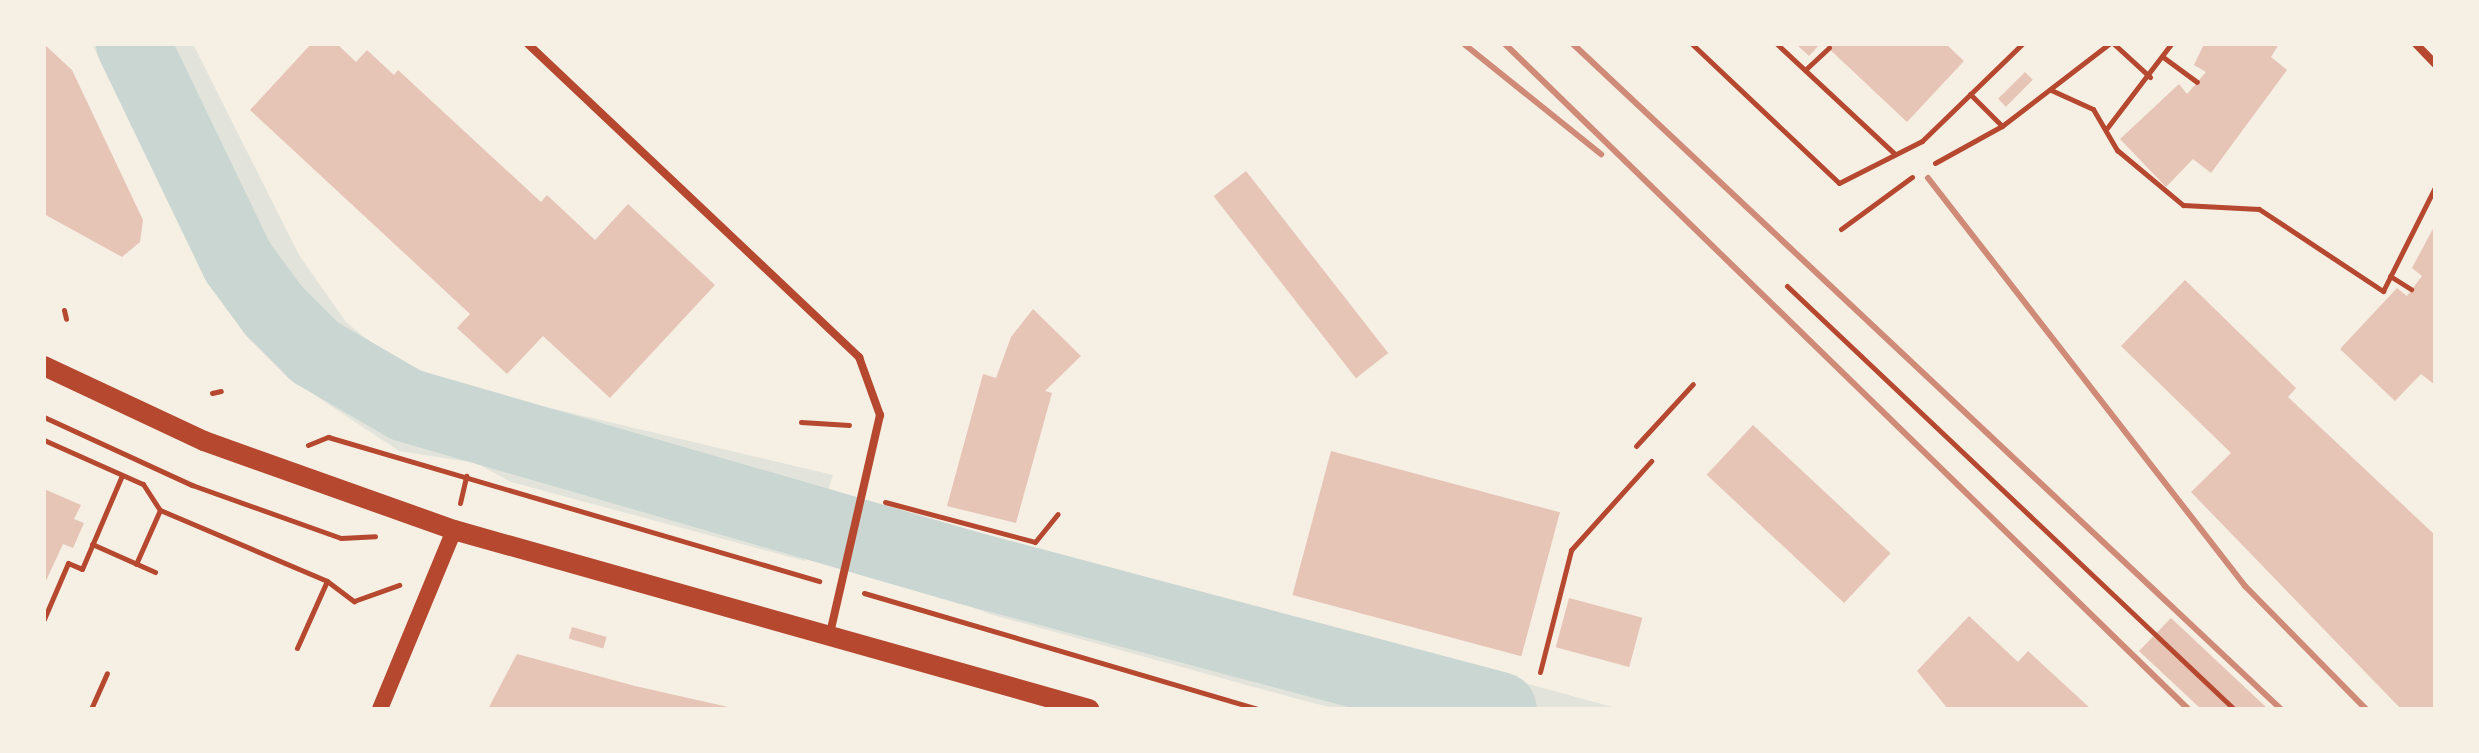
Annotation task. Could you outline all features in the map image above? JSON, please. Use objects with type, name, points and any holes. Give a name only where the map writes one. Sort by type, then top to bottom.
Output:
[{"type":"main road","points":[[44,366],[204,441],[454,530],[1089,709]]},
{"type":"main road","points":[[380,709],[454,530]]},
{"type":"street","points":[[528,44],[859,357],[880,415],[830,634]]},
{"type":"street","points":[[2416,44],[2435,64]]},
{"type":"path","points":[[1692,44],[1839,183],[1922,141],[2022,44]]},
{"type":"path","points":[[1777,44],[1895,154]]},
{"type":"path","points":[[1935,163],[2002,126],[2112,44],[2150,77]]},
{"type":"path","points":[[2107,128],[2150,77],[2171,44]]},
{"type":"path","points":[[1805,70],[1829,48]]},
{"type":"path","points":[[2163,57],[2197,82]]},
{"type":"path","points":[[2051,90],[2093,109],[2107,128],[2117,150],[2183,205],[2259,209],[2383,291],[2435,187]]},
{"type":"path","points":[[1970,94],[2002,126]]},
{"type":"path","points":[[1841,229],[1912,177]]},
{"type":"path","points":[[2390,276],[2411,289]]},
{"type":"path","points":[[1787,286],[2234,709]]},
{"type":"path","points":[[64,310],[66,319]]},
{"type":"path","points":[[1636,446],[1693,384]]},
{"type":"path","points":[[212,393],[221,391]]},
{"type":"path","points":[[44,417],[192,485],[341,538],[383,535]]},
{"type":"path","points":[[801,422],[849,425]]},
{"type":"path","points":[[328,437],[809,578]]},
{"type":"path","points":[[44,440],[143,484],[160,510],[327,581],[354,601]]},
{"type":"path","points":[[1540,672],[1571,550],[1651,461]]},
{"type":"path","points":[[44,619],[68,563],[82,569],[122,475]]},
{"type":"path","points":[[863,496],[1035,542],[1058,514]]},
{"type":"path","points":[[136,564],[160,510]]},
{"type":"path","points":[[92,544],[155,572]]},
{"type":"path","points":[[297,648],[327,581]]},
{"type":"path","points":[[840,587],[1258,709]]},
{"type":"path","points":[[91,709],[107,673]]},
{"type":"shaded area","points":[[92,44],[193,44],[299,255],[346,322],[379,349],[425,373],[529,403],[833,475],[805,561],[511,482],[476,463],[399,451],[316,396],[262,350],[219,297]]},
{"type":"shaded area","points":[[917,522],[1095,566],[1620,709],[1338,709],[1305,701],[993,615],[890,578],[902,529]]},
{"type":"building","points":[[44,44],[72,70],[143,220],[140,242],[122,257],[44,214]]},
{"type":"building","points":[[311,44],[337,44],[356,62],[367,50],[394,75],[398,70],[541,202],[547,195],[595,240],[628,204],[715,285],[610,398],[543,336],[507,374],[457,328],[470,314],[250,110]]},
{"type":"building","points":[[1796,44],[1820,44],[1809,56]]},
{"type":"building","points":[[1824,44],[1946,44],[1964,61],[1907,122]]},
{"type":"building","points":[[2204,44],[2279,44],[2271,57],[2287,70],[2211,173],[2193,159],[2166,187],[2120,139],[2179,84],[2187,94],[2206,72],[2194,65]]},
{"type":"building","points":[[2025,72],[2033,80],[2006,107],[1998,99]]},
{"type":"building","points":[[1246,171],[1388,353],[1356,378],[1214,196]]},
{"type":"building","points":[[2435,225],[2435,385],[2421,374],[2395,401],[2340,349],[2397,288],[2407,296],[2422,276],[2412,268]]},
{"type":"building","points":[[2185,280],[2296,388],[2288,397],[2435,535],[2435,709],[2401,709],[2191,492],[2231,453],[2121,346]]},
{"type":"building","points":[[1033,309],[1081,356],[1045,391],[1052,393],[1016,523],[947,506],[983,374],[996,378],[1011,337]]},
{"type":"building","points":[[1753,425],[1890,553],[1844,603],[1707,475]]},
{"type":"building","points":[[1331,451],[1560,512],[1521,656],[1292,595]]},
{"type":"building","points":[[44,489],[81,505],[74,519],[84,523],[73,548],[63,544],[44,585]]},
{"type":"building","points":[[1569,598],[1642,618],[1629,667],[1556,647]]},
{"type":"building","points":[[1969,616],[2018,662],[2028,651],[2091,709],[1948,709],[1917,671]]},
{"type":"building","points":[[2171,618],[2268,709],[2201,709],[2139,651]]},
{"type":"building","points":[[572,627],[607,637],[603,648],[569,639]]},
{"type":"building","points":[[517,654],[635,686],[737,709],[488,709]]},
{"type":"waterway","points":[[133,44],[238,262],[274,311],[315,352],[406,405],[969,568],[1500,709]]},
{"type":"railway","points":[[1464,44],[1601,154]]},
{"type":"railway","points":[[1505,44],[2188,709]]},
{"type":"railway","points":[[1573,44],[2281,709]]},
{"type":"railway","points":[[1928,178],[2245,586],[2366,709]]}]
